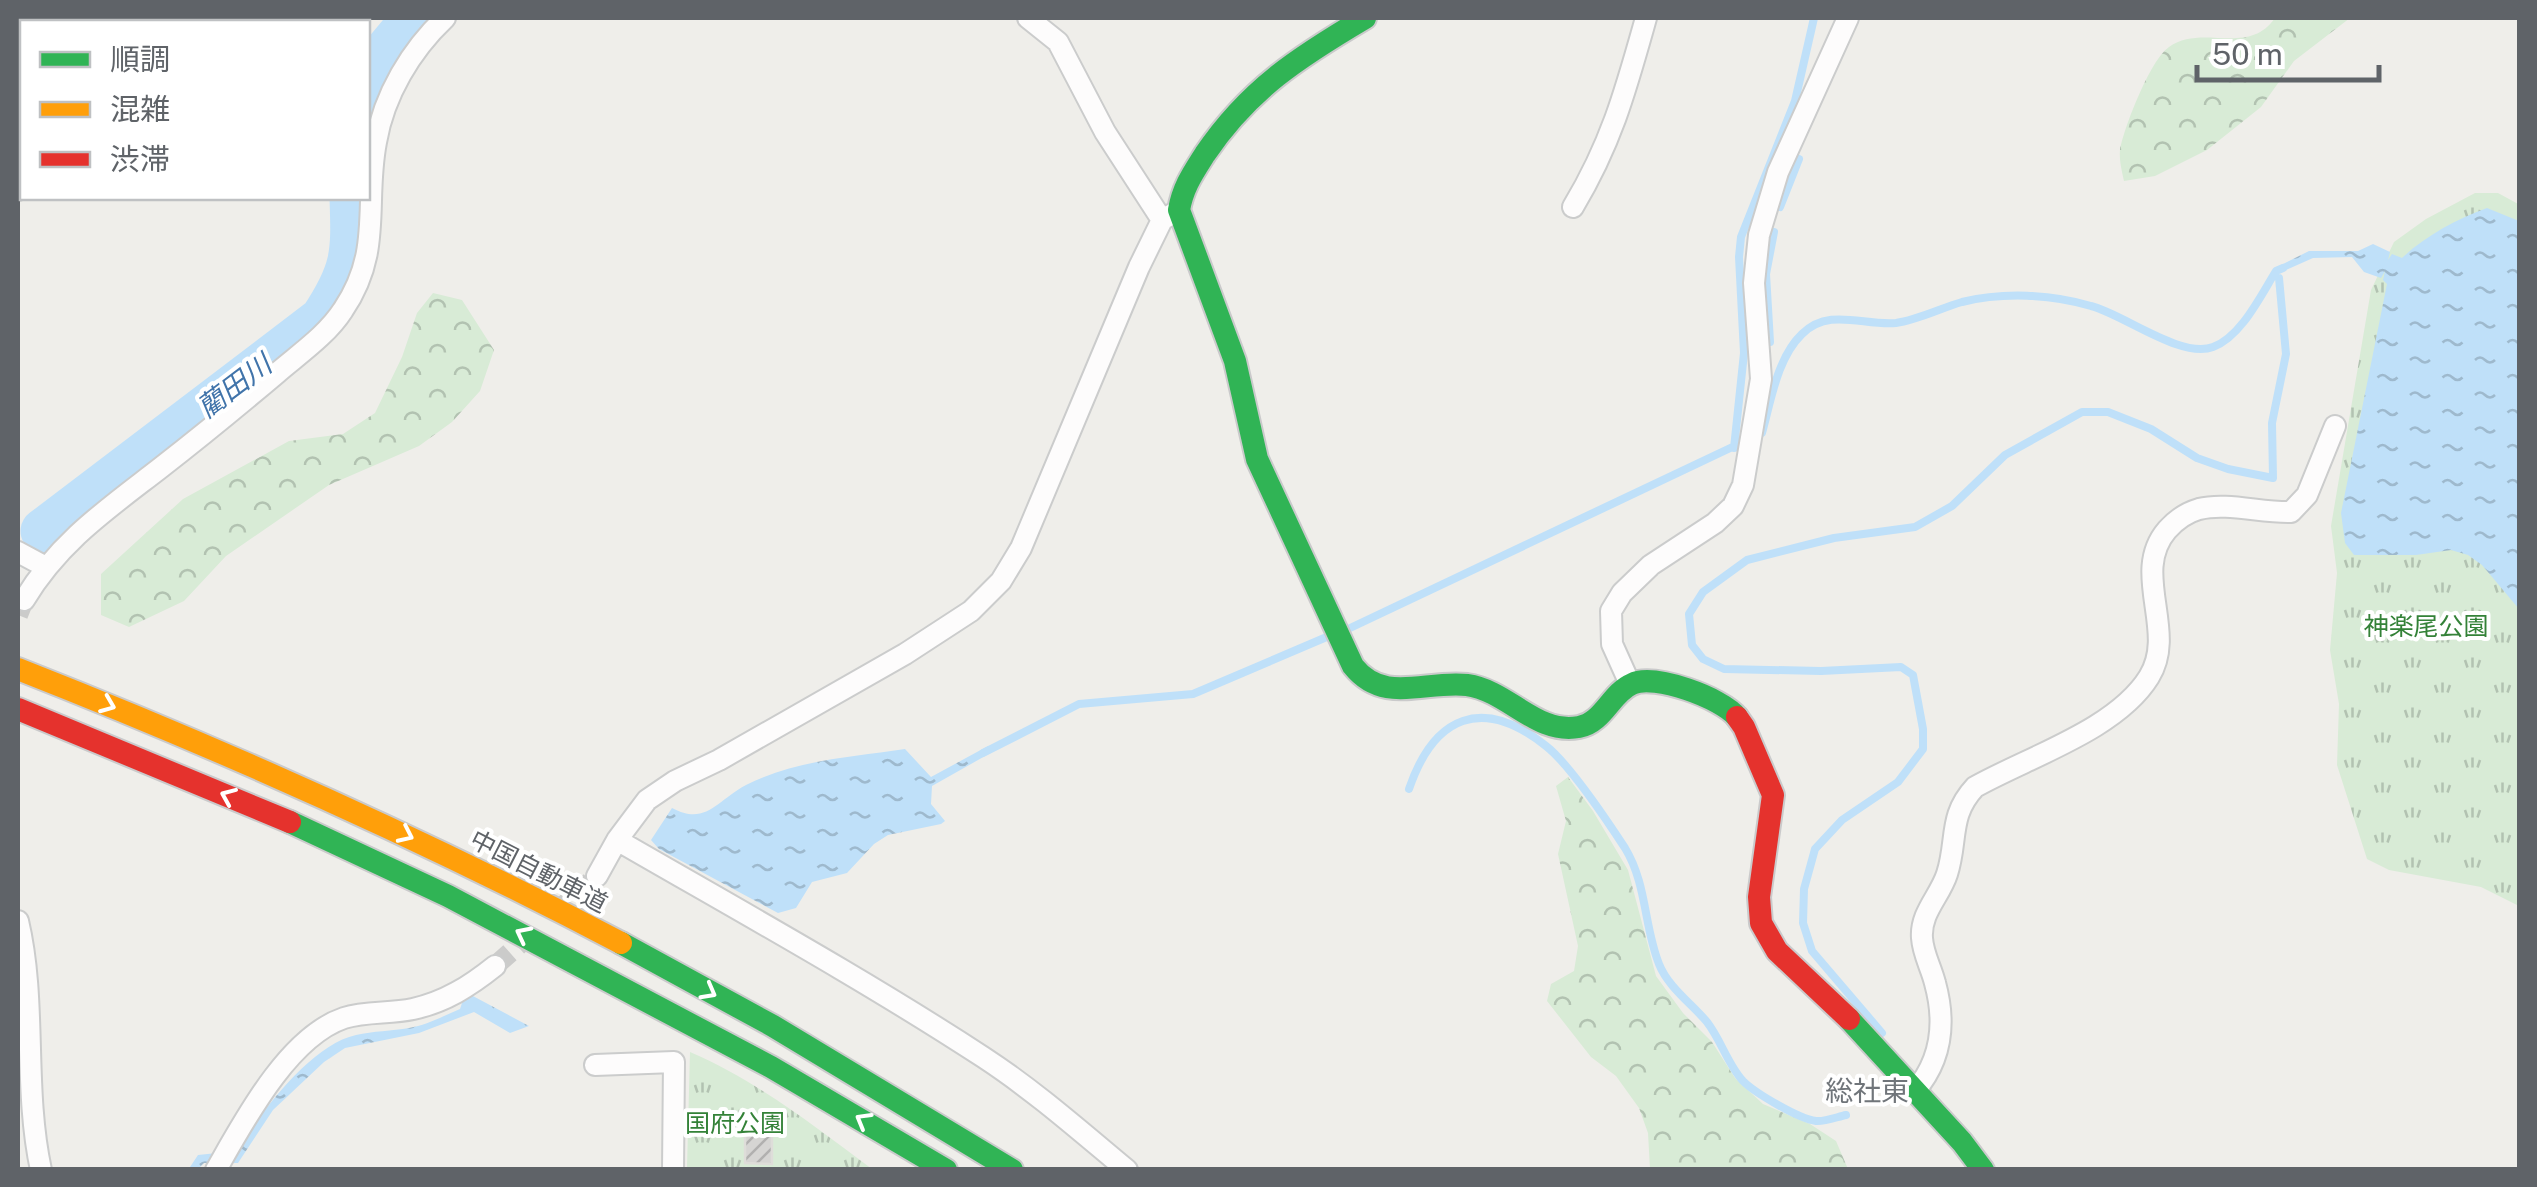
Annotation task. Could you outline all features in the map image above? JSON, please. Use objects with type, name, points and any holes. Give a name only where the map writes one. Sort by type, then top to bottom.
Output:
[{"type":"main road","points":[[1365,18],[1294,60],[1261,86],[1212,144],[1182,188],[1170,215],[1230,344],[1257,459],[1353,666],[1365,681],[1382,688],[1466,685],[1502,696],[1550,728],[1582,726],[1596,719],[1630,684],[1648,680],[1713,698],[1728,707],[1744,727],[1773,795],[1759,897],[1761,922],[1776,952],[1846,1016],[1983,1170]]},
{"type":"main road","name":"中国自動車道","points":[[18,670],[311,790],[470,865],[790,1037],[1012,1170]]},
{"type":"main road","points":[[18,708],[299,826],[448,896],[755,1058],[946,1170]]},
{"type":"street","points":[[24,600],[44,566],[76,534],[225,418],[342,313],[366,262],[376,142],[389,95],[422,42],[445,18]]},
{"type":"street","points":[[597,876],[617,840],[647,800],[674,781],[719,760],[906,654],[971,612],[1001,581],[1021,548],[1096,365],[1170,215],[1105,132],[1058,42],[1028,18]]},
{"type":"street","points":[[1573,206],[1609,142],[1628,89],[1646,18]]},
{"type":"street","points":[[1630,684],[1612,644],[1612,611],[1622,594],[1651,565],[1715,523],[1732,506],[1743,486],[1761,379],[1754,283],[1759,235],[1778,172],[1848,18]]},
{"type":"street","points":[[1914,1092],[1927,1077],[1940,1045],[1942,1018],[1924,951],[1923,920],[1946,879],[1953,827],[1963,800],[1975,787],[2127,704],[2149,678],[2158,657],[2152,556],[2160,539],[2178,518],[2199,509],[2290,512],[2308,495],[2335,426]]},
{"type":"street","points":[[18,552],[44,566]]},
{"type":"street","points":[[617,840],[984,1058],[1058,1110],[1128,1170]]},
{"type":"street","points":[[18,920],[28,996],[32,1122],[41,1170]]},
{"type":"street","points":[[217,1168],[270,1083],[318,1033],[341,1019],[413,1008],[452,996],[494,966]]},
{"type":"street","points":[[595,1065],[674,1062],[673,1170]]},
{"type":"green space","points":[[2275,18],[2350,18],[2294,61],[2261,107],[2207,150],[2155,176],[2124,181],[2122,140],[2139,95],[2162,54],[2182,40],[2252,36]]},
{"type":"green space","name":"神楽尾公園","points":[[2475,193],[2498,193],[2520,205],[2519,906],[2481,887],[2389,870],[2367,859],[2337,765],[2339,704],[2330,650],[2337,573],[2331,526],[2371,290],[2394,242],[2426,219]]},
{"type":"green space","points":[[433,293],[462,300],[494,350],[480,391],[452,422],[419,446],[329,485],[226,556],[184,601],[129,627],[101,615],[101,574],[183,499],[289,441],[343,434],[375,413],[402,357],[417,313]]},
{"type":"green space","points":[[1568,777],[1628,870],[1656,976],[1683,1013],[1712,1042],[1735,1078],[1763,1104],[1810,1124],[1836,1141],[1848,1169],[1650,1169],[1648,1133],[1639,1108],[1616,1076],[1591,1057],[1547,1001],[1551,984],[1574,971],[1578,946],[1558,854],[1566,821],[1556,786]]},
{"type":"green space","name":"国府公園","points":[[690,1052],[761,1090],[872,1169],[687,1167]]},
{"type":"water","points":[[2487,208],[2519,221],[2519,609],[2482,565],[2468,555],[2451,550],[2416,555],[2354,555],[2345,543],[2341,513],[2387,284],[2383,280],[2385,271],[2381,278],[2364,272],[2352,257],[2313,258],[2279,273],[2275,268],[2309,251],[2358,251],[2373,244],[2390,252],[2388,260],[2392,254],[2402,258],[2442,229]]},
{"type":"water","points":[[988,746],[994,751],[932,786],[931,804],[945,821],[888,835],[847,873],[812,882],[796,908],[778,913],[659,849],[651,840],[672,808],[702,813],[746,785],[784,770],[905,749],[931,777]]},
{"type":"water","points":[[471,995],[529,1026],[510,1033],[474,1012],[419,1033],[345,1048],[324,1062],[273,1110],[238,1163],[204,1163],[198,1169],[188,1170],[198,1155],[236,1151],[288,1083],[321,1052],[356,1035],[429,1023],[460,1009],[464,997]]},
{"type":"building","points":[[745,1122],[766,1122],[766,1131],[772,1131],[772,1164],[745,1163]]},
{"type":"waterway","name":"藺田川","points":[[370,94],[384,54],[414,18]]},
{"type":"waterway","points":[[1734,448],[1744,353],[1741,237],[1795,101],[1814,18]]},
{"type":"waterway","points":[[1780,207],[1799,159]]},
{"type":"waterway","name":"藺田川","points":[[43,531],[322,319],[350,262],[352,200]]},
{"type":"waterway","points":[[1770,342],[1766,274],[1774,232]]},
{"type":"waterway","points":[[1348,629],[1762,433],[1786,355],[1802,334],[1823,321],[1896,323],[1978,299],[2043,297],[2091,306],[2169,341],[2200,349],[2213,347],[2233,334],[2276,271],[2283,268]]},
{"type":"waterway","points":[[1882,1033],[1812,951],[1803,923],[1804,889],[1815,849],[1842,820],[1898,782],[1923,749],[1913,675],[1901,667],[1821,671],[1724,669],[1703,659],[1692,645],[1689,614],[1703,592],[1747,560],[1834,538],[1915,527],[1952,506],[2005,455],[2082,412],[2108,412],[2151,429],[2197,458],[2273,478],[2272,423],[2286,354],[2279,278]]},
{"type":"waterway","points":[[983,753],[1079,704],[1193,694],[1329,636]]},
{"type":"waterway","points":[[1409,789],[1432,744],[1463,721],[1501,721],[1546,746],[1577,779],[1625,848],[1637,876],[1663,972],[1707,1022],[1738,1075],[1767,1098],[1808,1119],[1823,1121],[1846,1115]]},
{"type":"tunnel","points":[[18,615],[24,600]]},
{"type":"tunnel","points":[[553,915],[597,876]]},
{"type":"tunnel","points":[[495,966],[531,934]]},
{"type":"traffic: fast","points":[[1365,18],[1297,61],[1239,111],[1196,168],[1179,210],[1235,361],[1257,459],[1353,666],[1365,678],[1392,688],[1451,684],[1482,689],[1536,719],[1564,728],[1594,720],[1625,688],[1642,681],[1687,689],[1717,702],[1737,717]]},
{"type":"traffic: fast","points":[[290,822],[448,896],[771,1067],[946,1170]]},
{"type":"traffic: fast","points":[[621,943],[773,1026],[1012,1170]]},
{"type":"traffic: fast","points":[[1849,1019],[1983,1170]]},
{"type":"traffic: slow","points":[[18,669],[323,798],[621,943]]},
{"type":"traffic: jam","points":[[18,709],[290,822]]},
{"type":"traffic: jam","points":[[1737,717],[1773,795],[1759,897],[1761,923],[1777,951],[1849,1019]]},
{"type":"district","name":"総社東","points":[[1867,1091]]}]
